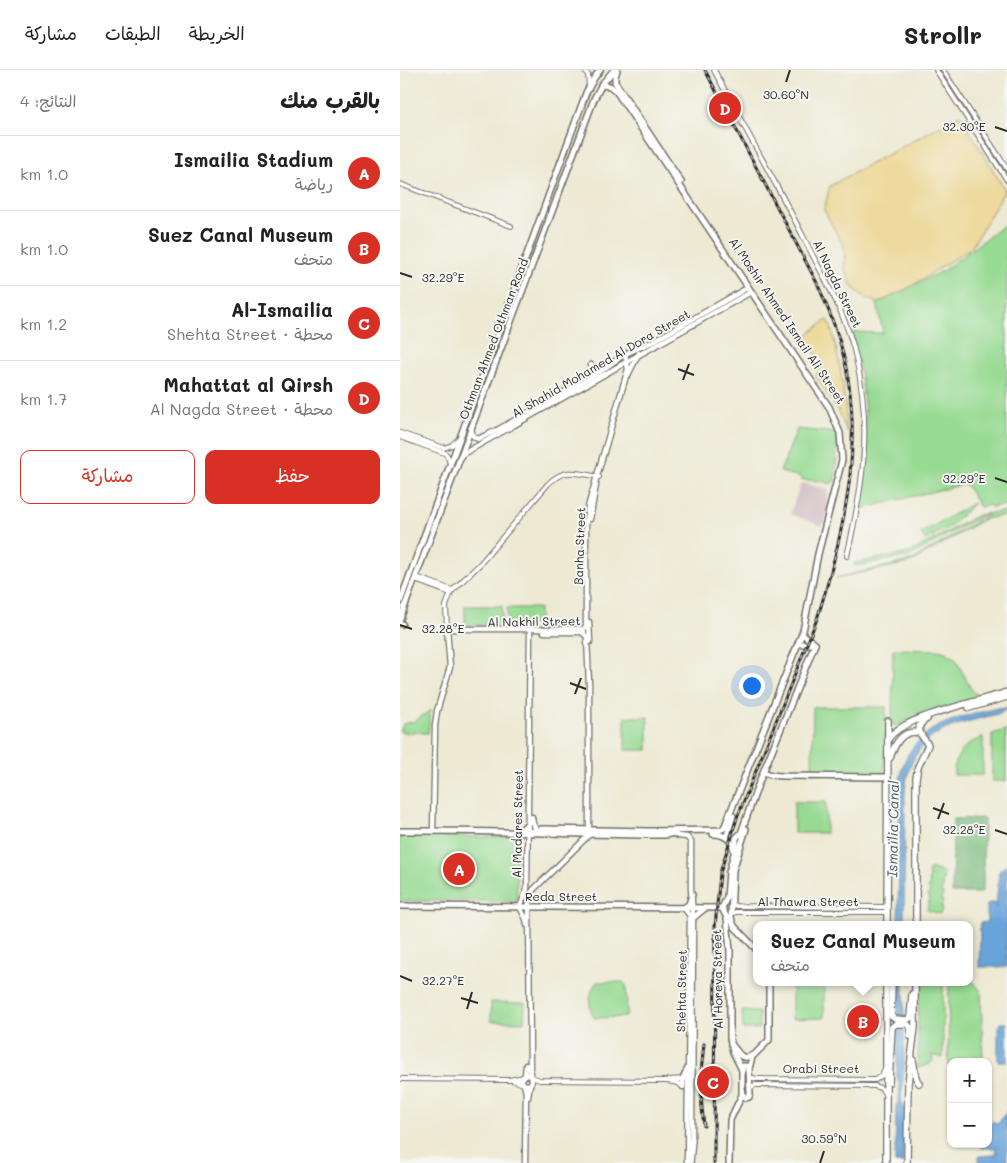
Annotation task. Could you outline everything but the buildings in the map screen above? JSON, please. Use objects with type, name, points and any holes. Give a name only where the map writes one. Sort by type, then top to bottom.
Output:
[{"type":"highway","points":[[888,741],[891,734],[899,728],[926,716],[1007,692]]},
{"type":"highway","points":[[916,921],[916,778],[918,766],[928,747],[928,743],[921,734],[919,726],[927,719],[1007,697]]},
{"type":"highway","points":[[886,921],[884,909],[888,721],[891,726],[899,728]]},
{"type":"highway","points":[[888,764],[901,736],[912,732],[921,734]]},
{"type":"highway","points":[[886,986],[886,1067],[884,1091],[886,1163]]},
{"type":"highway","points":[[892,986],[892,1016],[896,1022]]},
{"type":"highway","points":[[907,1022],[911,1016],[914,986]]},
{"type":"highway","points":[[907,1163],[908,1083],[915,1027],[914,986]]},
{"type":"highway","points":[[884,1091],[890,1074],[891,1029],[896,1022]]},
{"type":"highway","points":[[896,1022],[907,1022]]},
{"type":"highway","points":[[907,1022],[911,1028],[910,1049],[915,1066],[916,1079],[920,1083]]},
{"type":"highway","points":[[690,1163],[692,1139]]},
{"type":"main road","name":"Othman Ahmed Othman Road","points":[[428,537],[459,438],[481,378],[589,86],[600,70]]},
{"type":"main road","name":"Othman Ahmed Othman Road","points":[[400,602],[425,543],[440,518],[460,457],[584,126],[601,85],[613,71]]},
{"type":"main road","name":"Al Moshir Ahmed Ismail Ali Street","points":[[588,833],[720,830],[724,827],[801,638],[827,523],[846,456],[844,435],[836,416],[615,82],[613,71]]},
{"type":"main road","name":"Al Moshir Ahmed Ismail Ali Street","points":[[601,85],[610,86],[616,91],[749,289],[770,317]]},
{"type":"main road","points":[[578,115],[581,119],[587,119]]},
{"type":"main road","points":[[575,123],[581,122],[584,126]]},
{"type":"main road","points":[[539,221],[540,225],[543,226],[548,223]]},
{"type":"main road","points":[[534,235],[539,232],[544,235]]},
{"type":"main road","name":"Al Shahid Mohamed Al Dora Street","points":[[460,457],[749,289]]},
{"type":"main road","name":"Al Shahid Mohamed Al Dora Street","points":[[471,428],[474,437],[481,438],[598,373],[625,354],[652,344]]},
{"type":"main road","name":"Banha Street","points":[[597,477],[627,379],[639,353]]},
{"type":"main road","name":"Banha Street","points":[[588,833],[589,687],[591,683],[585,632],[590,512],[597,477],[628,369],[625,354]]},
{"type":"main road","points":[[591,365],[598,373]]},
{"type":"main road","points":[[481,378],[490,378]]},
{"type":"main road","points":[[481,378],[488,385]]},
{"type":"main road","points":[[462,431],[463,437],[469,434]]},
{"type":"main road","points":[[453,457],[460,457]]},
{"type":"main road","name":"Othman Ahmed Othman Road","points":[[401,622],[415,578],[425,557],[425,543]]},
{"type":"main road","name":"Al Moshir Ahmed Ismail Ali Street","points":[[727,834],[805,636],[819,557]]},
{"type":"main road","name":"Banha Street","points":[[587,570],[589,627]]},
{"type":"main road","name":"Al Nakhil Street","points":[[447,631],[585,632],[589,627]]},
{"type":"main road","points":[[434,830],[434,726],[450,665],[447,631]]},
{"type":"main road","name":"Al Madares Street","points":[[520,907],[526,894],[528,878],[532,631]]},
{"type":"main road","name":"Al Madares Street","points":[[532,631],[532,819],[536,830],[542,834]]},
{"type":"main road","points":[[805,636],[815,644]]},
{"type":"main road","points":[[802,644],[815,644]]},
{"type":"main road","name":"Al Horeya Street","points":[[730,882],[764,774],[815,644]]},
{"type":"main road","points":[[771,756],[771,775]]},
{"type":"main road","points":[[764,774],[888,777]]},
{"type":"main road","name":"Al Horeya Street","points":[[742,1070],[731,1044],[730,951],[727,918],[722,908],[729,897],[730,867],[736,838],[741,833],[758,785],[764,774]]},
{"type":"main road","points":[[520,831],[529,822]]},
{"type":"main road","points":[[529,833],[536,830],[666,835],[727,834],[736,838]]},
{"type":"main road","points":[[400,831],[520,831],[542,834],[579,835],[588,833]]},
{"type":"main road","points":[[528,878],[530,885],[535,888],[588,833]]},
{"type":"main road","name":"Shehta Street","points":[[672,834],[688,837],[691,841],[693,908],[688,1066],[690,1163]]},
{"type":"main road","points":[[719,834],[730,840],[734,851]]},
{"type":"main road","points":[[579,835],[583,840]]},
{"type":"main road","name":"Al Madares Street","points":[[527,1076],[529,907],[530,895],[535,888]]},
{"type":"main road","points":[[692,895],[689,904],[684,908],[692,917],[704,908]]},
{"type":"main road","name":"Al Horeya Street","points":[[729,897],[733,905],[734,926]]},
{"type":"main road","name":"Reda Street","points":[[400,906],[722,908]]},
{"type":"main road","points":[[520,907],[527,922],[527,1076],[532,1081],[528,1093],[526,1163]]},
{"type":"main road","name":"Shehta Street","points":[[688,1079],[692,917]]},
{"type":"main road","points":[[730,951],[731,933],[734,926],[753,946]]},
{"type":"main road","points":[[731,1044],[743,1058],[748,1058],[770,1040],[770,986]]},
{"type":"main road","points":[[730,1123],[749,1097],[749,1069],[754,1054]]},
{"type":"main road","points":[[729,1163],[730,1123],[742,1095],[742,1070],[744,1066],[747,1066],[749,1069]]},
{"type":"main road","points":[[526,1163],[526,1093],[522,1080],[527,1076]]},
{"type":"main road","points":[[688,1079],[688,1089]]},
{"type":"main road","points":[[524,1084],[530,1084]]},
{"type":"main road","name":"Shehta Street","points":[[688,1089],[692,1139]]},
{"type":"main road","points":[[742,1095],[745,1098],[749,1097]]},
{"type":"street","points":[[584,70],[588,75],[589,86]]},
{"type":"street","name":"Al Nagda Street","points":[[714,70],[844,317],[852,340],[862,393],[865,453],[859,500],[847,556]]},
{"type":"street","points":[[936,70],[1007,179]]},
{"type":"street","points":[[943,70],[1007,169]]},
{"type":"street","points":[[981,140],[986,138]]},
{"type":"street","points":[[400,184],[511,226]]},
{"type":"street","points":[[400,435],[444,448],[452,445],[459,438]]},
{"type":"street","points":[[400,435],[445,453],[449,458],[450,466]]},
{"type":"street","points":[[447,631],[446,606],[451,592],[480,564],[553,478],[568,472],[597,477]]},
{"type":"street","points":[[415,578],[451,592]]},
{"type":"street","name":"Al Thawra Street","points":[[733,905],[884,909]]},
{"type":"street","name":"Al Thawra Street","points":[[733,913],[884,909]]},
{"type":"street","name":"Orabi Street","points":[[749,1077],[755,1079],[876,1080],[881,1076],[886,1067]]},
{"type":"street","points":[[400,1079],[510,1080],[527,1076],[540,1080],[667,1081],[688,1079]]},
{"type":"street","points":[[881,1076],[880,1082],[884,1091]]},
{"type":"street","points":[[510,1080],[524,1084]]},
{"type":"street","points":[[530,1084],[540,1080]]},
{"type":"street","points":[[876,1080],[876,1086]]},
{"type":"street","points":[[667,1081],[678,1083],[688,1089]]},
{"type":"street","name":"Orabi Street","points":[[750,1087],[756,1084],[876,1086],[884,1091]]},
{"type":"shaded area","points":[[801,483],[828,489],[827,501],[830,505],[825,524],[823,523],[822,526],[790,514]]},
{"type":"green space","points":[[1007,223],[1007,505],[980,507],[965,484],[860,509],[866,463],[866,420],[853,332],[883,333],[877,304],[944,270]]},
{"type":"green space","points":[[797,429],[838,433],[835,481],[830,484],[822,481],[801,480],[801,477],[780,472]]},
{"type":"green space","points":[[974,503],[952,525],[925,540],[921,533]]},
{"type":"green space","points":[[1007,511],[1007,515],[984,519],[910,563],[836,578],[913,560],[988,516],[987,514],[910,556],[855,566],[854,563],[908,553],[978,515]]},
{"type":"green space","points":[[465,606],[502,606],[502,625],[465,625]]},
{"type":"green space","points":[[507,608],[539,608],[539,624],[507,625]]},
{"type":"green space","points":[[893,649],[946,652],[955,658],[972,690],[980,699],[895,726],[892,724]]},
{"type":"green space","points":[[813,707],[886,707],[884,775],[812,773]]},
{"type":"green space","points":[[431,710],[428,733],[400,732],[403,724],[415,721]]},
{"type":"green space","points":[[625,717],[648,717],[648,750],[625,750]]},
{"type":"green space","points":[[1006,730],[1006,781],[992,781],[992,734]]},
{"type":"green space","points":[[983,737],[983,775],[954,775],[954,768],[961,751]]},
{"type":"green space","points":[[794,802],[826,802],[826,833],[794,833]]},
{"type":"green space","points":[[984,818],[983,890],[981,893],[952,893],[953,819]]},
{"type":"green space","points":[[400,836],[516,837],[517,901],[400,901]]},
{"type":"green space","points":[[930,868],[944,873],[941,893],[943,894],[941,900],[943,901],[941,907],[943,908],[940,914],[927,910],[930,897],[928,896],[930,890],[928,889],[930,882],[928,881],[930,876],[928,875]]},
{"type":"green space","points":[[597,982],[623,982],[626,985],[627,1013],[625,1017],[595,1018],[592,1015],[590,1000],[592,990]]},
{"type":"green space","points":[[973,982],[981,991],[983,1058],[948,1058],[949,986],[973,986]]},
{"type":"green space","points":[[792,986],[824,986],[824,1018],[792,1019]]},
{"type":"green space","points":[[918,986],[943,986],[943,1058],[932,1055],[933,1061],[930,1064],[918,1068]]},
{"type":"green space","points":[[491,1002],[525,1003],[524,1022],[491,1021]]},
{"type":"green space","points":[[742,1011],[759,1012],[759,1029],[743,1029]]},
{"type":"sand","points":[[960,115],[1005,190],[972,247],[912,286],[878,303],[866,298],[852,287],[845,270],[844,247],[824,210],[830,186]]},
{"type":"sand","points":[[827,320],[833,335],[839,362],[847,432],[838,410],[816,377],[821,363],[806,336]]},
{"type":"water","points":[[1007,707],[1007,710],[1002,711],[1002,713],[951,727],[926,742],[916,754],[909,770],[905,790],[904,921],[898,921],[900,781],[902,769],[911,749],[921,738],[932,730],[958,718]]},
{"type":"water","points":[[1007,865],[1007,967],[979,967],[980,923],[987,922],[987,905],[989,903],[995,903],[996,908],[999,871]]},
{"type":"water","points":[[898,986],[904,986],[904,1068],[901,1103],[904,1106],[903,1163],[895,1163],[896,1106],[899,1100],[897,1077]]},
{"type":"water","points":[[1001,1023],[1007,1023],[1007,1062],[998,1062],[998,1026]]},
{"type":"water","points":[[1007,1111],[1007,1163],[979,1163],[979,1156],[996,1155],[996,1148],[992,1148],[992,1122],[993,1121],[998,1124]]},
{"type":"railway","points":[[705,70],[817,283],[828,310],[838,336],[847,372],[851,407],[852,443],[850,479],[844,514],[837,549],[817,619],[737,818],[720,873],[715,927],[714,1163]]},
{"type":"railway","points":[[704,1044],[701,1085],[704,1126]]},
{"type":"place","name":"Mahattat al Qirsh","points":[[725,108]]},
{"type":"place","name":"Ismailia Stadium","points":[[459,869]]},
{"type":"place","name":"Suez Canal Museum","points":[[863,1021]]},
{"type":"place","name":"Al-Ismailia","points":[[713,1082]]},
{"type":"water label","name":"Ismaïlia Canal","points":[[893,829]]}]
